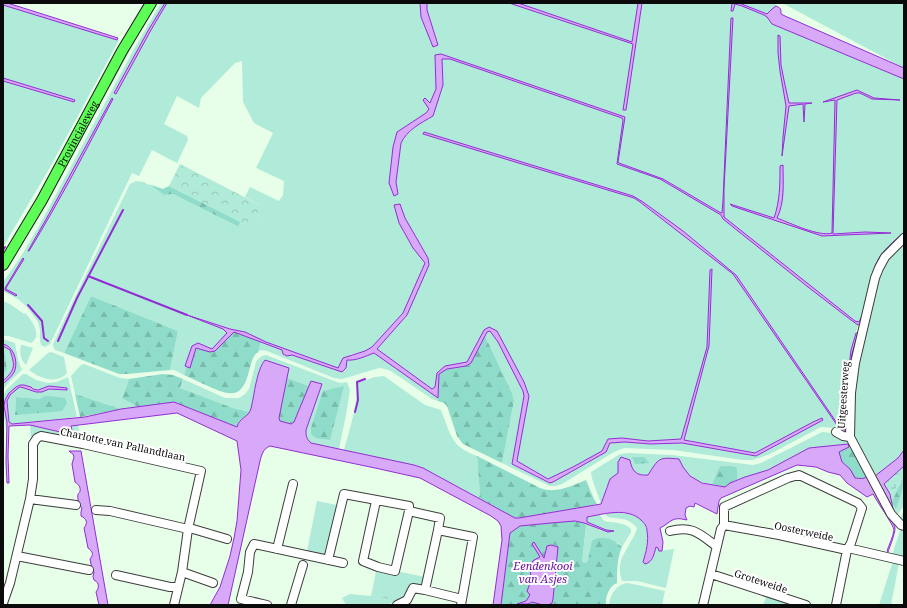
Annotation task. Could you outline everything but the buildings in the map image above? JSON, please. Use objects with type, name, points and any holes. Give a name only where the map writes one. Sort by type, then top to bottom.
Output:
[{"type":"main road","name":"Provincialeweg","points":[[3,265],[42,200],[125,45],[151,3]]},
{"type":"street","name":"Uitgeesterweg","points":[[904,238],[885,257],[875,278],[854,363],[851,393],[850,437],[891,514],[901,525],[904,526]]},
{"type":"street","points":[[836,432],[843,436],[850,437]]},
{"type":"street","name":"Charlotte van Pallandtlaan","points":[[30,499],[33,479],[33,444],[37,438],[41,436],[201,471],[188,529]]},
{"type":"street","points":[[703,605],[716,546],[721,529],[724,525],[724,507],[788,478],[799,475],[858,503],[862,508],[848,549],[836,605]]},
{"type":"street","points":[[277,549],[293,484]]},
{"type":"street","points":[[328,560],[344,494],[409,506],[395,570],[378,567],[363,561],[376,501]]},
{"type":"street","points":[[3,603],[10,583],[30,499],[76,505]]},
{"type":"street","points":[[96,510],[110,511],[193,529],[227,539]]},
{"type":"street","points":[[409,511],[440,518],[425,590]]},
{"type":"street","name":"Oosterweide","points":[[724,525],[904,561]]},
{"type":"street","points":[[670,531],[679,528],[690,529],[700,534],[716,546]]},
{"type":"street","points":[[174,605],[174,587],[182,572],[188,529]]},
{"type":"street","points":[[397,605],[408,600],[413,588],[425,590],[462,602],[473,537],[438,530]]},
{"type":"street","points":[[267,605],[241,602],[248,572],[250,552],[254,544],[343,562]]},
{"type":"street","points":[[17,556],[89,570]]},
{"type":"street","points":[[291,605],[303,565]]},
{"type":"street","points":[[182,572],[213,583]]},
{"type":"street","name":"Groteweide","points":[[711,574],[806,605]]},
{"type":"street","points":[[116,575],[174,587]]},
{"type":"green space","points":[[161,3],[420,3],[421,17],[433,47],[438,45],[427,10],[427,3],[509,3],[633,44],[624,110],[626,110],[642,3],[732,3],[731,11],[733,11],[735,4],[742,5],[764,15],[772,24],[904,79],[904,232],[885,250],[875,265],[859,322],[855,321],[724,217],[732,18],[722,213],[663,179],[619,163],[624,117],[441,54],[435,56],[436,89],[429,109],[426,113],[397,132],[389,182],[398,194],[396,182],[401,143],[404,137],[437,103],[443,85],[442,59],[450,59],[622,118],[623,120],[617,164],[660,179],[721,215],[723,219],[858,325],[851,351],[846,393],[845,430],[841,429],[736,275],[683,231],[643,202],[633,196],[423,134],[634,198],[640,202],[733,274],[841,431],[847,431],[848,433],[838,432],[835,428],[821,427],[770,454],[752,460],[673,450],[624,448],[614,452],[562,484],[556,486],[550,486],[502,463],[514,401],[512,393],[485,336],[487,331],[490,331],[498,342],[523,391],[524,396],[512,464],[550,483],[606,452],[610,443],[682,443],[756,456],[813,422],[755,453],[684,440],[709,346],[712,269],[710,270],[707,347],[681,439],[648,441],[622,438],[608,439],[602,451],[549,479],[517,461],[529,396],[497,331],[484,330],[467,362],[445,366],[437,373],[435,387],[432,389],[377,349],[407,315],[428,258],[405,218],[400,204],[394,205],[399,223],[413,248],[425,263],[403,313],[372,347],[365,351],[349,355],[366,356],[374,353],[438,398],[438,401],[432,399],[391,371],[385,369],[379,368],[342,379],[334,378],[267,351],[261,350],[258,352],[261,342],[211,351],[193,346],[184,375],[174,370],[170,370],[178,331],[91,296],[64,353],[55,350],[53,344],[130,184],[136,181],[144,182],[164,195],[173,194],[239,227],[258,221],[259,211],[262,206],[245,197],[250,187],[279,201],[283,195],[284,181],[256,168],[273,133],[254,123],[243,102],[242,61],[235,63],[201,98],[199,108],[177,96],[164,124],[187,136],[188,140],[177,163],[152,150],[139,176],[132,173],[50,344],[45,347],[41,345],[38,322],[27,307],[18,299],[3,291],[3,282],[20,258],[39,226],[134,49]]},
{"type":"green space","points":[[518,3],[638,3],[632,42],[617,37]]},
{"type":"green space","points":[[739,3],[777,3],[768,15]]},
{"type":"green space","points":[[904,3],[904,68],[784,4]]},
{"type":"green space","points":[[3,5],[119,40],[49,169],[3,247],[3,81],[73,102],[74,100],[3,78]]},
{"type":"green space","points":[[143,26],[109,88],[110,81]]},
{"type":"green space","points":[[180,164],[262,206],[259,211],[256,227],[238,227],[240,222],[169,186]]},
{"type":"green space","points":[[148,184],[163,189],[169,186],[241,222],[239,227],[173,194],[164,195]]},
{"type":"green space","points":[[904,239],[904,450],[898,458],[875,476],[855,440],[853,389],[881,267]]},
{"type":"green space","points":[[91,296],[178,331],[170,370],[119,374],[64,353]]},
{"type":"green space","points":[[3,301],[24,314],[25,313],[31,320],[35,328],[36,336],[31,343],[9,336],[3,336]]},
{"type":"green space","points":[[232,331],[261,342],[258,352],[252,361],[247,380],[240,390],[230,393],[225,392],[184,375],[193,345],[211,351]]},
{"type":"green space","points":[[485,336],[512,393],[514,401],[502,463],[463,444],[457,436],[447,406],[438,401],[439,374],[447,369],[466,366],[471,363]]},
{"type":"green space","points":[[3,339],[15,343],[18,360],[22,370],[3,390],[3,384],[14,370],[15,356],[11,349],[3,344]]},
{"type":"green space","points":[[21,345],[33,348],[26,365],[21,356]]},
{"type":"green space","points":[[3,346],[10,350],[13,360],[13,367],[3,381],[3,373],[7,370]]},
{"type":"green space","points":[[3,352],[5,354],[7,370],[3,373]]},
{"type":"green space","points":[[51,352],[64,357],[67,373],[63,377],[58,379],[43,378],[29,370],[48,353]]},
{"type":"green space","points":[[266,355],[337,382],[347,382],[350,390],[339,449],[311,443],[307,438],[306,430],[322,384],[311,381],[309,386],[287,378],[289,368],[265,360],[259,371],[250,412],[233,408],[180,388],[183,379],[225,398],[239,398],[249,389],[256,362],[260,357]]},
{"type":"green space","points":[[84,364],[120,378],[129,379],[122,397],[138,407],[121,409],[75,394],[71,376],[81,365]]},
{"type":"green space","points":[[23,374],[26,374],[36,380],[48,383],[57,382],[68,377],[77,417],[10,424],[7,401],[10,395],[20,387],[36,392],[49,386],[36,389],[24,385],[11,391],[4,406],[7,422],[6,462],[6,428],[3,411],[3,397],[6,390]],"holes":[[[45,396],[15,415],[16,397],[40,399]]]},
{"type":"green space","points":[[163,374],[173,375],[183,379],[180,388],[233,408],[250,412],[240,420],[237,427],[174,402],[138,407],[122,398],[129,379]]},
{"type":"green space","points":[[384,376],[425,405],[441,410],[455,442],[462,449],[477,456],[480,495],[478,498],[423,468],[344,450],[355,408],[357,391],[356,383],[375,377]]},
{"type":"green space","points":[[287,378],[309,386],[294,422],[291,424],[280,421],[279,418]]},
{"type":"green space","points":[[344,386],[330,440],[316,438],[311,434],[311,428],[323,391]]},
{"type":"green space","points":[[75,394],[121,409],[80,417]]},
{"type":"green space","points":[[45,396],[65,398],[67,403],[62,411],[15,415],[16,397],[40,399]]},
{"type":"green space","points":[[30,425],[72,435],[71,426],[78,425],[81,442],[72,440],[33,440],[31,439]]},
{"type":"green space","points":[[822,432],[833,433],[850,439],[854,448],[850,447],[848,444],[809,448],[768,470],[737,480],[737,468],[719,468],[712,484],[700,482],[691,477],[679,459],[648,475],[637,474],[633,470],[630,460],[618,462],[618,473],[606,487],[601,504],[591,472],[620,454],[629,453],[672,455],[753,465],[761,463]]},
{"type":"green space","points":[[849,446],[867,476],[865,478],[855,478],[850,469],[842,462],[839,452]]},
{"type":"green space","points":[[477,456],[546,490],[558,490],[586,480],[597,504],[515,518],[478,498],[480,495]]},
{"type":"green space","points":[[632,457],[644,457],[649,463],[635,464]]},
{"type":"green space","points":[[721,466],[737,468],[737,480],[725,487],[712,484]]},
{"type":"green space","points":[[904,466],[904,480],[890,494],[884,484]]},
{"type":"green space","points":[[904,480],[904,505],[898,516],[901,517],[904,510],[904,524],[894,515],[890,494]]},
{"type":"green space","points":[[904,481],[896,509],[892,502],[901,482]]},
{"type":"green space","points":[[317,501],[337,505],[327,555],[307,551]]},
{"type":"green space","points":[[613,512],[632,515],[639,518],[644,523],[647,542],[643,562],[656,547],[659,551],[674,549],[666,588],[637,581],[622,581],[620,571],[621,562],[637,528],[629,521],[606,516],[606,514]]},
{"type":"green space","points":[[600,515],[604,521],[626,525],[631,529],[631,532],[622,547],[617,542],[588,560],[586,563],[582,562],[586,528],[584,523],[601,530],[612,531],[587,522],[587,517]]},
{"type":"green space","points":[[575,521],[584,523],[586,526],[582,562],[586,563],[588,560],[592,541],[596,539],[608,538],[622,547],[618,560],[617,583],[614,584],[608,592],[606,605],[548,605],[552,603],[557,546],[551,545],[544,558],[533,544],[541,558],[532,562],[530,577],[532,581],[529,586],[530,595],[526,601],[519,604],[528,604],[532,602],[543,605],[501,605],[510,533],[520,526]]},
{"type":"green space","points":[[903,529],[904,559],[892,555],[900,531]]},
{"type":"green space","points":[[893,561],[899,563],[891,605],[879,605]]},
{"type":"green space","points":[[377,567],[425,577],[422,588],[410,585],[406,597],[387,605],[346,605],[342,598],[350,594],[371,596]]},
{"type":"green space","points":[[627,583],[665,591],[662,605],[609,605],[614,591],[623,584]]},
{"type":"green space","points":[[383,587],[390,589],[388,599],[381,597]]},
{"type":"green space","points":[[767,595],[794,605],[763,605]]},
{"type":"water","points":[[3,3],[17,6],[118,38],[117,40],[3,5]]},
{"type":"water","points":[[165,3],[167,3],[116,94],[114,93],[149,29]]},
{"type":"water","points":[[420,3],[427,3],[427,10],[438,45],[433,47],[421,17]]},
{"type":"water","points":[[509,3],[518,3],[632,42],[638,3],[642,3],[626,110],[623,110],[633,44]]},
{"type":"water","points":[[732,3],[739,3],[767,14],[776,6],[780,9],[781,14],[785,16],[904,68],[904,79],[772,24],[764,15],[742,6],[735,4],[733,11],[731,11]]},
{"type":"water","points":[[731,18],[733,18],[724,189],[724,217],[855,321],[859,322],[872,275],[879,258],[885,250],[904,232],[886,250],[861,324],[858,325],[808,287],[723,219],[721,215],[660,179],[617,164],[623,120],[622,118],[450,59],[442,59],[443,85],[433,116],[419,124],[407,134],[401,143],[396,182],[398,194],[394,196],[389,183],[393,147],[397,132],[426,113],[429,109],[423,100],[425,98],[430,103],[436,89],[435,55],[441,54],[625,117],[619,163],[663,179],[722,213]]},
{"type":"water","points":[[778,35],[780,36],[781,65],[789,103],[812,103],[805,104],[804,122],[803,104],[789,106],[782,156],[786,106],[780,71]]},
{"type":"water","points":[[3,78],[75,100],[74,102],[3,81]]},
{"type":"water","points":[[857,90],[874,98],[900,100],[872,99],[860,93],[856,93],[837,100],[833,234],[865,232],[891,233],[822,236],[732,206],[730,204],[774,218],[779,199],[780,166],[783,165],[782,199],[780,212],[777,218],[812,231],[826,234],[832,233],[835,100],[823,102]]},
{"type":"water","points":[[112,98],[113,99],[72,176],[28,251],[49,214]]},
{"type":"water","points":[[424,132],[633,196],[643,202],[683,231],[736,275],[841,429],[845,430],[846,393],[851,350],[856,333],[858,333],[852,354],[848,387],[847,431],[845,432],[839,428],[733,274],[640,202],[634,198],[423,134]]},
{"type":"water","points":[[400,204],[405,218],[428,258],[429,265],[407,315],[377,349],[432,389],[435,387],[437,373],[445,366],[467,362],[484,330],[489,327],[497,331],[524,382],[529,396],[517,461],[548,479],[602,451],[608,439],[622,438],[648,441],[681,439],[707,347],[710,270],[712,269],[709,346],[684,440],[755,453],[813,422],[822,418],[823,420],[756,456],[682,443],[610,443],[606,452],[550,483],[512,464],[524,396],[523,391],[498,342],[490,331],[487,332],[471,363],[466,366],[447,369],[439,374],[438,398],[374,353],[357,359],[347,360],[346,368],[342,372],[292,355],[287,356],[283,354],[282,350],[234,332],[215,351],[210,352],[196,348],[190,368],[185,366],[192,346],[198,343],[212,349],[227,333],[223,329],[187,315],[230,329],[245,332],[266,342],[338,368],[343,358],[365,351],[372,347],[403,313],[425,263],[413,248],[399,223],[394,205]]},
{"type":"water","points":[[23,258],[24,259],[6,288],[17,295],[16,296],[5,290],[5,288]]},
{"type":"water","points":[[3,344],[7,345],[12,350],[16,366],[14,372],[3,384],[3,381],[12,370],[13,360],[10,350],[3,346]]},
{"type":"water","points":[[265,360],[289,368],[279,418],[280,421],[291,424],[294,422],[311,381],[322,384],[306,430],[308,440],[311,443],[423,468],[515,518],[601,504],[610,479],[618,473],[618,462],[621,457],[630,460],[633,470],[640,475],[648,475],[660,460],[667,458],[679,459],[690,476],[702,483],[725,487],[730,483],[745,477],[768,470],[809,448],[848,444],[849,447],[839,452],[842,462],[850,469],[855,478],[863,478],[867,476],[894,526],[895,531],[888,552],[887,551],[894,530],[873,494],[867,497],[847,483],[840,475],[816,467],[797,465],[721,498],[719,501],[717,514],[695,503],[694,507],[690,506],[686,508],[685,515],[687,520],[675,519],[660,528],[663,542],[662,551],[659,551],[656,547],[651,560],[645,564],[643,562],[648,535],[646,528],[641,520],[629,514],[615,512],[587,517],[587,522],[606,530],[614,531],[608,532],[575,521],[520,526],[510,533],[501,605],[493,605],[502,540],[501,526],[498,521],[491,516],[420,478],[270,446],[264,450],[260,461],[228,605],[210,605],[220,587],[230,556],[237,521],[241,470],[237,441],[177,413],[71,426],[73,435],[30,425],[9,426],[9,483],[7,483],[7,422],[4,406],[5,400],[9,393],[20,385],[38,390],[49,386],[67,388],[67,390],[49,389],[42,392],[36,392],[20,387],[10,395],[7,401],[9,422],[12,424],[85,417],[121,409],[174,402],[237,427],[240,421],[249,413],[251,409],[259,373]]},
{"type":"water","points":[[904,450],[904,466],[884,484],[890,494],[893,509],[875,476],[898,458]]},
{"type":"water","points":[[69,451],[81,451],[108,605],[99,605],[96,592],[98,586],[93,577],[94,572],[90,559],[92,553],[88,548],[84,528],[86,521],[85,518],[81,516],[82,508],[78,499],[80,488],[75,482],[72,464],[74,457]]},
{"type":"water","name":"Eendenkooi van Asjes","points":[[534,542],[544,558],[547,546],[551,545],[558,547],[553,599],[552,603],[548,605],[532,602],[528,604],[517,604],[526,601],[530,595],[527,591],[532,581],[530,577],[532,562],[540,557],[532,544]]},
{"type":"waterway","points":[[58,341],[77,298],[123,210]]},
{"type":"waterway","points":[[88,276],[187,315]]},
{"type":"waterway","points":[[28,305],[42,321],[44,338],[48,341]]},
{"type":"waterway","points":[[355,412],[358,400],[357,382],[365,379]]}]
